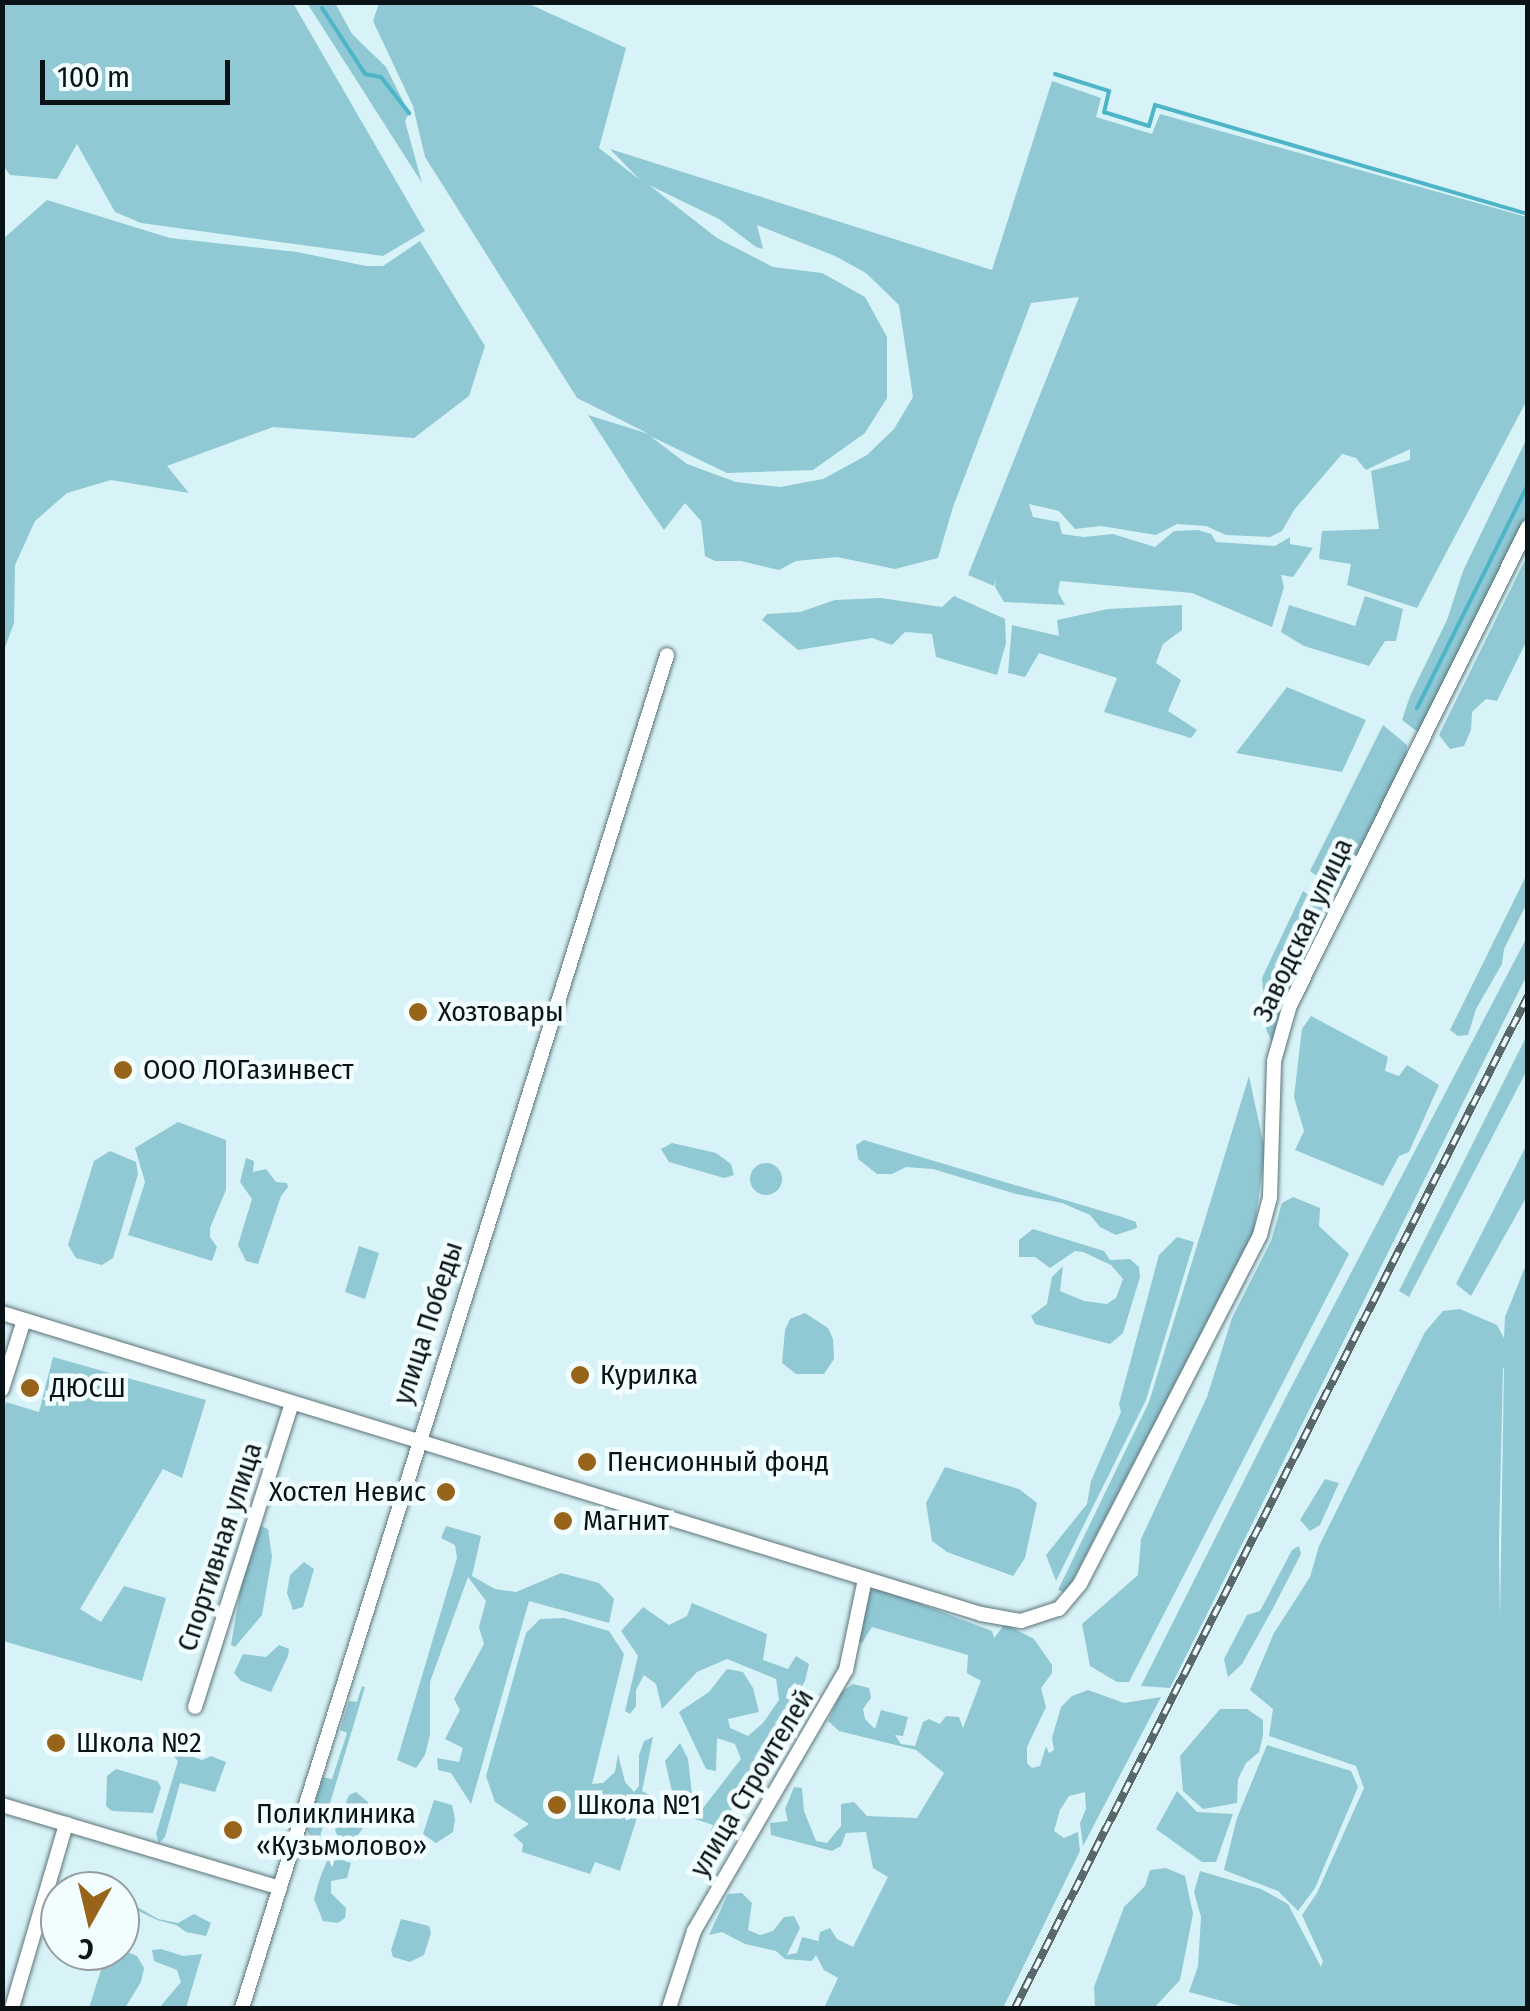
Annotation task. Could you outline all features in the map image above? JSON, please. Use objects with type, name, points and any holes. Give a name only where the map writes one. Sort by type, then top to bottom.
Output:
[{"type":"street","name":"Заводская улица","points":[[865,1579],[981,1614],[1021,1620],[1058,1608],[1080,1584],[1260,1235],[1270,1198],[1274,1060],[1290,1005],[1528,528]]},
{"type":"street","name":"улица Победы","points":[[242,2008],[667,655]]},
{"type":"street","points":[[2,1314],[865,1579]]},
{"type":"street","points":[[2,1389],[24,1320]]},
{"type":"street","name":"Спортивная улица","points":[[196,1707],[292,1402]]},
{"type":"street","name":"улица Строителей","points":[[669,2008],[694,1931],[846,1670],[865,1579]]},
{"type":"street","points":[[2,1805],[280,1888]]},
{"type":"street","points":[[12,2008],[66,1824]]},
{"type":"shaded area","points":[[2,3],[293,3],[425,231],[383,256],[141,223],[115,212],[77,144],[57,179],[10,175],[2,164]]},
{"type":"shaded area","points":[[307,3],[335,3],[352,34],[386,67],[409,113],[405,121],[422,183]]},
{"type":"shaded area","points":[[379,3],[527,3],[626,48],[599,148],[640,180],[610,149],[992,270],[1052,81],[1101,98],[1096,117],[1152,134],[1160,114],[1527,217],[1527,400],[1417,608],[1347,585],[1351,564],[1319,559],[1322,531],[1379,529],[1371,471],[1410,460],[1410,449],[1366,470],[1356,458],[1342,454],[1294,510],[1282,531],[1270,537],[1226,535],[1206,526],[1177,524],[1156,535],[1101,526],[1075,529],[1059,511],[1029,504],[1033,517],[1059,522],[1062,534],[1113,534],[1155,547],[1174,531],[1198,530],[1211,534],[1216,542],[1275,546],[1290,537],[1290,544],[1313,548],[1293,577],[1281,575],[1284,587],[1272,627],[1192,593],[1060,581],[1058,592],[1065,605],[1004,602],[995,587],[996,578],[994,586],[968,575],[1079,297],[1031,303],[953,507],[938,558],[895,569],[837,557],[796,561],[779,570],[741,561],[715,561],[705,556],[701,521],[685,503],[664,530],[588,415],[649,434],[577,398],[425,157],[413,106],[373,21]],"holes":[[[649,185],[719,219],[756,247],[763,249],[757,225],[835,256],[866,273],[899,305],[913,397],[894,429],[867,455],[823,479],[780,487],[736,482],[687,464],[650,436],[727,473],[813,470],[865,433],[887,398],[887,337],[865,297],[822,273],[773,267],[717,238]]]},
{"type":"shaded area","points":[[47,200],[170,238],[297,252],[366,266],[383,266],[420,241],[485,346],[469,396],[414,438],[273,427],[167,466],[189,493],[111,480],[67,493],[35,521],[15,565],[14,623],[3,653],[3,239]]},
{"type":"shaded area","points":[[1527,438],[1527,516],[1419,733],[1402,720],[1410,696],[1447,620],[1463,571]]},
{"type":"shaded area","points":[[1527,556],[1527,640],[1497,701],[1486,699],[1472,712],[1471,730],[1464,746],[1450,749],[1439,735]]},
{"type":"shaded area","points":[[954,596],[1005,619],[1006,643],[997,675],[936,657],[932,634],[905,632],[892,645],[872,638],[798,650],[762,620],[767,614],[800,612],[835,600],[881,598],[942,607]]},
{"type":"shaded area","points":[[1365,596],[1403,609],[1396,641],[1385,641],[1369,666],[1304,646],[1281,632],[1289,605],[1355,626]]},
{"type":"shaded area","points":[[1182,605],[1182,630],[1163,644],[1156,663],[1181,680],[1168,711],[1197,730],[1191,738],[1104,712],[1117,678],[1039,653],[1025,677],[1008,673],[1012,625],[1059,636],[1057,620],[1108,609]]},
{"type":"shaded area","points":[[1287,687],[1366,720],[1342,772],[1236,753]]},
{"type":"shaded area","points":[[1383,725],[1407,745],[1406,757],[1344,885],[1324,881],[1310,871]]},
{"type":"shaded area","points":[[1527,874],[1527,903],[1504,949],[1502,964],[1476,1009],[1468,1035],[1458,1036],[1450,1030]]},
{"type":"shaded area","points":[[1303,891],[1328,909],[1285,1006],[1274,1046],[1266,1029],[1262,978]]},
{"type":"shaded area","points":[[1527,937],[1527,975],[1170,1688],[1141,1686],[1287,1395]]},
{"type":"shaded area","points":[[1311,1016],[1388,1057],[1385,1071],[1399,1076],[1407,1065],[1439,1085],[1409,1152],[1399,1156],[1383,1186],[1295,1150],[1304,1131],[1294,1097],[1298,1062],[1302,1029]]},
{"type":"shaded area","points":[[1527,1035],[1527,1070],[1409,1297],[1399,1291]]},
{"type":"shaded area","points":[[1249,1076],[1265,1151],[1254,1232],[1066,1593],[1058,1590],[1149,1402]]},
{"type":"shaded area","points":[[178,1122],[226,1140],[226,1190],[210,1228],[210,1237],[217,1247],[212,1261],[128,1235],[145,1182],[135,1148]]},
{"type":"shaded area","points":[[864,1140],[1122,1217],[1136,1222],[1137,1228],[1116,1235],[1100,1227],[1090,1215],[1062,1203],[1016,1194],[933,1169],[906,1167],[892,1174],[877,1174],[858,1159],[856,1145]]},
{"type":"shaded area","points":[[672,1143],[716,1153],[731,1164],[734,1175],[724,1178],[669,1162],[661,1149]]},
{"type":"shaded area","points":[[1527,1144],[1527,1196],[1471,1296],[1456,1284]]},
{"type":"shaded area","points":[[110,1151],[136,1162],[138,1174],[113,1258],[102,1265],[76,1258],[68,1245],[94,1161]]},
{"type":"shaded area","points":[[246,1158],[254,1161],[253,1172],[266,1169],[276,1182],[287,1183],[288,1187],[281,1196],[258,1264],[246,1261],[238,1245],[252,1199],[240,1182]]},
{"type":"shaded area","points":[[766,1163],[777,1168],[782,1179],[777,1190],[766,1195],[755,1190],[750,1179],[755,1168]]},
{"type":"shaded area","points":[[1293,1197],[1320,1208],[1319,1226],[1349,1254],[1129,1682],[1117,1682],[1090,1666],[1082,1624],[1138,1575],[1141,1539],[1207,1397],[1232,1318],[1271,1241],[1282,1203]]},
{"type":"shaded area","points":[[1033,1229],[1104,1251],[1110,1260],[1130,1259],[1139,1267],[1140,1277],[1123,1333],[1110,1344],[1035,1324],[1031,1316],[1047,1304],[1052,1277],[1063,1266],[1060,1291],[1084,1301],[1107,1304],[1116,1298],[1123,1279],[1111,1265],[1083,1252],[1075,1251],[1050,1268],[1035,1257],[1019,1257],[1019,1240]]},
{"type":"shaded area","points":[[1177,1237],[1194,1242],[1146,1400],[1056,1581],[1046,1555],[1087,1504],[1091,1481],[1121,1412],[1119,1404],[1159,1255]]},
{"type":"shaded area","points":[[359,1246],[379,1253],[365,1299],[345,1292]]},
{"type":"shaded area","points":[[1527,1262],[1527,2008],[1248,2008],[1189,1992],[1198,1966],[1201,1917],[1194,1892],[1200,1871],[1261,1889],[1288,1904],[1321,1967],[1323,1961],[1302,1915],[1317,1893],[1364,1788],[1356,1766],[1269,1736],[1273,1709],[1250,1690],[1274,1633],[1310,1577],[1319,1546],[1425,1332],[1443,1311],[1460,1309],[1497,1325],[1504,1338],[1505,1317]],"holes":[[[1504,1368],[1500,1620],[1499,1542]]]},
{"type":"shaded area","points":[[805,1313],[828,1328],[833,1339],[834,1359],[824,1374],[796,1374],[782,1363],[790,1319]]},
{"type":"shaded area","points":[[53,1357],[206,1400],[182,1478],[163,1469],[80,1609],[101,1622],[124,1586],[166,1598],[142,1681],[3,1641],[3,1415],[6,1402],[39,1412]]},
{"type":"shaded area","points":[[945,1467],[1019,1489],[1037,1503],[1025,1558],[1013,1576],[947,1552],[932,1541],[926,1503]]},
{"type":"shaded area","points":[[1325,1479],[1339,1483],[1320,1525],[1310,1531],[1300,1520]]},
{"type":"shaded area","points":[[261,1526],[268,1529],[272,1557],[262,1615],[235,1647],[231,1645],[241,1586]]},
{"type":"shaded area","points":[[446,1526],[481,1536],[472,1576],[495,1589],[516,1592],[561,1573],[599,1583],[614,1599],[609,1623],[529,1601],[471,1804],[451,1773],[438,1770],[437,1758],[459,1762],[463,1748],[445,1739],[460,1710],[454,1699],[484,1644],[479,1627],[486,1601],[468,1577],[430,1682],[430,1735],[425,1755],[416,1768],[397,1760],[457,1558],[455,1545],[441,1538]]},
{"type":"shaded area","points":[[1299,1546],[1301,1554],[1271,1612],[1242,1664],[1228,1677],[1224,1659],[1247,1615],[1260,1611],[1292,1550]]},
{"type":"shaded area","points":[[304,1562],[314,1569],[303,1607],[293,1610],[287,1593],[290,1575]]},
{"type":"shaded area","points":[[876,1587],[992,1631],[994,1638],[1005,1624],[1034,1639],[1052,1665],[1052,1673],[1041,1688],[1046,1707],[1027,1747],[1027,1763],[1032,1768],[1040,1766],[1046,1746],[1049,1753],[1054,1750],[1052,1738],[1061,1707],[1072,1696],[1088,1690],[1124,1703],[1161,1697],[1083,1846],[1080,1823],[1086,1809],[1085,1792],[1069,1796],[1060,1810],[1054,1831],[1064,1838],[1078,1832],[1080,1851],[1003,2008],[824,2008],[838,1978],[824,1970],[816,1955],[812,1961],[785,1959],[776,1951],[745,1944],[722,1932],[709,1935],[728,1894],[742,1893],[752,1903],[748,1930],[760,1935],[773,1931],[784,1917],[794,1916],[800,1928],[787,1955],[797,1953],[802,1937],[818,1941],[817,1949],[820,1932],[830,1928],[837,1939],[853,1947],[888,1877],[873,1868],[866,1832],[846,1833],[841,1846],[832,1851],[771,1835],[770,1823],[788,1821],[785,1809],[794,1787],[802,1788],[804,1811],[816,1841],[827,1843],[841,1826],[841,1804],[854,1802],[867,1816],[917,1818],[944,1773],[916,1750],[839,1731],[828,1721],[841,1692],[853,1684],[869,1688],[871,1698],[863,1709],[865,1719],[875,1729],[881,1710],[908,1717],[903,1736],[895,1735],[901,1744],[915,1746],[923,1722],[929,1719],[940,1724],[946,1716],[959,1717],[963,1728],[981,1681],[967,1673],[968,1655],[872,1627],[862,1643],[858,1642],[869,1593]]},
{"type":"shaded area","points":[[692,1603],[767,1634],[763,1660],[788,1669],[796,1656],[809,1664],[805,1681],[722,1827],[725,1842],[720,1858],[702,1850],[713,1825],[677,1813],[665,1761],[680,1743],[688,1759],[693,1803],[703,1808],[741,1759],[735,1744],[717,1738],[716,1771],[706,1769],[679,1712],[709,1692],[727,1669],[743,1672],[753,1688],[759,1712],[728,1719],[730,1728],[748,1736],[779,1700],[776,1679],[727,1659],[697,1672],[662,1709],[656,1684],[644,1675],[636,1690],[636,1706],[630,1714],[625,1711],[638,1656],[621,1631],[643,1607],[669,1625],[687,1616]]},
{"type":"shaded area","points":[[564,1618],[609,1631],[624,1654],[592,1784],[603,1783],[615,1772],[618,1754],[625,1782],[634,1792],[639,1786],[639,1755],[644,1741],[653,1737],[642,1791],[654,1797],[650,1804],[642,1802],[620,1871],[595,1862],[590,1874],[522,1852],[523,1844],[513,1835],[529,1824],[495,1802],[486,1776],[526,1633],[540,1619]]},
{"type":"shaded area","points":[[279,1645],[289,1649],[288,1656],[271,1692],[241,1681],[234,1673],[243,1654],[266,1657]]},
{"type":"shaded area","points":[[362,1686],[365,1687],[319,1840],[310,1838],[307,1829],[323,1777],[332,1779],[347,1733],[340,1730],[349,1701],[357,1702]]},
{"type":"shaded area","points":[[1220,1709],[1247,1709],[1263,1720],[1263,1735],[1259,1752],[1246,1763],[1238,1779],[1237,1803],[1203,1809],[1183,1791],[1180,1756]]},
{"type":"shaded area","points":[[1267,1745],[1351,1771],[1358,1787],[1315,1888],[1298,1911],[1278,1891],[1224,1870],[1237,1818]]},
{"type":"shaded area","points":[[165,1747],[202,1760],[211,1756],[226,1762],[215,1792],[180,1783],[165,1837],[159,1843],[156,1834],[178,1761]]},
{"type":"shaded area","points":[[116,1769],[157,1781],[161,1787],[153,1813],[112,1811],[106,1806],[107,1776]]},
{"type":"shaded area","points":[[1177,1791],[1197,1812],[1233,1814],[1216,1862],[1202,1862],[1156,1829]]},
{"type":"shaded area","points":[[356,1792],[368,1802],[371,1816],[356,1838],[339,1839],[335,1830],[349,1795]]},
{"type":"shaded area","points":[[434,1800],[452,1805],[455,1819],[453,1832],[436,1843],[423,1834]]},
{"type":"shaded area","points":[[327,1861],[351,1863],[347,1878],[331,1881],[331,1893],[346,1908],[345,1918],[338,1923],[323,1921],[314,1899],[320,1878]]},
{"type":"shaded area","points":[[1166,1868],[1185,1876],[1193,1914],[1180,1980],[1154,2008],[1095,2008],[1094,1987],[1124,1907],[1145,1886],[1150,1870]]},
{"type":"shaded area","points":[[140,1909],[158,1919],[178,1923],[194,1914],[211,1923],[206,1936],[157,1920]]},
{"type":"shaded area","points":[[401,1919],[429,1926],[431,1933],[424,1955],[410,1962],[393,1957],[391,1950]]},
{"type":"shaded area","points":[[152,1950],[183,1956],[202,1954],[186,2008],[159,2008],[181,1982],[177,1970],[154,1961]]},
{"type":"shaded area","points":[[140,1961],[144,1968],[141,1982],[125,2008],[89,2008],[101,1971],[140,1971]]},
{"type":"waterway","points":[[322,8],[365,74],[381,77],[409,113]]},
{"type":"waterway","points":[[1055,74],[1109,91],[1104,112],[1149,126],[1155,105],[1528,214]]},
{"type":"waterway","points":[[1417,708],[1528,484]]},
{"type":"railway","points":[[1015,2008],[1528,996]]},
{"type":"place","name":"Хозтовары","points":[[418,1012]]},
{"type":"place","name":"ООО ЛОГазинвест","points":[[123,1070]]},
{"type":"place","name":"Курилка","points":[[580,1375]]},
{"type":"place","name":"ДЮСШ","points":[[30,1388]]},
{"type":"place","name":"Пенсионный фонд","points":[[587,1462]]},
{"type":"place","name":"Хостел Невис","points":[[446,1492]]},
{"type":"place","name":"Магнит","points":[[563,1521]]},
{"type":"place","name":"Школа №2","points":[[56,1743]]},
{"type":"place","name":"Школа №1","points":[[557,1805]]},
{"type":"place","name":"Поликлиника «Кузьмолово»","points":[[233,1830]]}]
